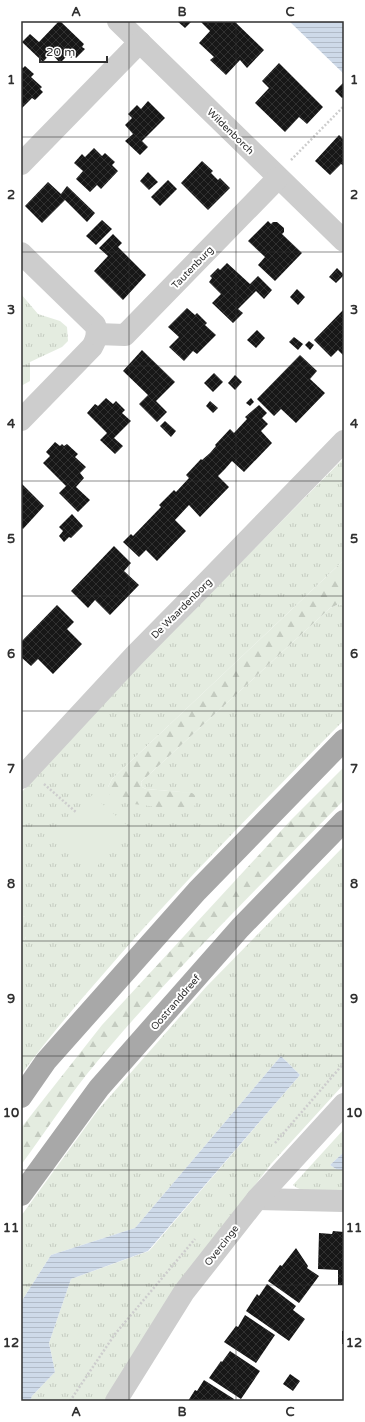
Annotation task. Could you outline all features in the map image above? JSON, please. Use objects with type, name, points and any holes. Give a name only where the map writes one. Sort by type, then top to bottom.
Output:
[{"type":"main road","points":[[21,1097],[46,1061],[197,891],[344,740]]},
{"type":"main road","name":"Oostranddreef","points":[[21,1195],[99,1088],[240,928],[344,821]]},
{"type":"street","name":"Wildenborch","points":[[118,21],[283,171],[344,241]]},
{"type":"street","points":[[21,164],[140,42]]},
{"type":"street","name":"Tautenburg","points":[[97,334],[125,335],[283,171]]},
{"type":"street","points":[[21,252],[95,325],[97,334],[96,341],[92,347],[21,420]]},
{"type":"street","name":"De Waardenborg","points":[[31,780],[135,655],[344,441]]},
{"type":"street","name":"Overcinge","points":[[116,1401],[184,1292],[257,1199],[342,1108]]},
{"type":"street","points":[[257,1199],[344,1201]]},
{"type":"path","points":[[283,171],[344,106]]},
{"type":"path","points":[[31,780],[77,813]]},
{"type":"green space","points":[[21,294],[38,314],[60,321],[67,327],[68,341],[62,347],[30,362],[30,381],[21,386]]},
{"type":"green space","points":[[344,458],[344,560],[112,779],[108,787],[192,793],[146,789],[142,787],[141,782],[330,608],[339,604],[344,606],[344,720],[158,913],[69,1014],[21,1075],[21,947],[26,937],[25,917],[21,915],[21,793],[101,704]]},
{"type":"green space","points":[[344,560],[344,606],[339,604],[330,608],[141,782],[142,787],[146,789],[192,793],[195,795],[196,802],[193,810],[189,811],[118,802],[110,797],[108,787],[112,779]]},
{"type":"green space","points":[[344,767],[344,800],[212,934],[117,1038],[87,1074],[21,1165],[21,1128],[102,1025],[291,820]]},
{"type":"green space","points":[[92,795],[130,828],[91,873],[53,840]]},
{"type":"green space","points":[[344,846],[344,1084],[271,1164],[186,1276],[106,1401],[30,1401],[32,1396],[55,1372],[49,1343],[71,1279],[149,1251],[300,1075],[281,1056],[135,1228],[51,1255],[21,1302],[21,1216],[98,1110],[206,987]]},
{"type":"green space","points":[[21,915],[25,917],[27,929],[25,939],[21,946]]},
{"type":"green space","points":[[344,1129],[344,1152],[330,1165],[336,1169],[344,1170],[344,1193],[309,1191],[297,1188],[293,1185]]},
{"type":"water","points":[[289,21],[344,21],[344,74]]},
{"type":"water","points":[[281,1056],[300,1075],[148,1251],[71,1279],[49,1343],[55,1372],[32,1396],[30,1401],[21,1401],[21,1302],[51,1255],[135,1228]]},
{"type":"water","points":[[344,1152],[344,1170],[336,1169],[330,1165]]},
{"type":"building","points":[[59,21],[84,44],[82,47],[85,49],[76,58],[74,55],[71,58],[68,55],[60,63],[51,53],[43,62],[22,42],[30,34],[39,42]]},
{"type":"building","points":[[177,21],[192,21],[185,28]]},
{"type":"building","points":[[200,21],[234,21],[264,50],[247,68],[240,60],[226,75],[210,60],[214,57],[199,43],[210,31]]},
{"type":"building","points":[[279,63],[323,107],[307,124],[299,117],[285,132],[255,103],[269,88],[262,81]]},
{"type":"building","points":[[25,66],[34,74],[31,77],[42,87],[40,89],[43,92],[35,100],[32,98],[21,109],[21,67],[23,68]]},
{"type":"building","points":[[343,83],[344,97],[342,98],[335,91]]},
{"type":"building","points":[[148,101],[165,118],[142,141],[148,147],[140,155],[125,141],[133,134],[125,125],[132,118],[128,114],[137,105],[141,109]]},
{"type":"building","points":[[339,135],[344,140],[344,166],[341,164],[330,175],[315,161]]},
{"type":"building","points":[[94,148],[102,156],[105,153],[115,162],[112,165],[118,171],[101,189],[97,185],[90,192],[76,179],[83,171],[74,163],[82,154],[85,157]]},
{"type":"building","points":[[202,161],[213,171],[211,173],[218,180],[220,178],[230,188],[208,210],[181,183]]},
{"type":"building","points":[[148,172],[158,182],[149,190],[140,181]]},
{"type":"building","points":[[168,180],[177,189],[160,206],[151,197]]},
{"type":"building","points":[[48,182],[61,194],[67,186],[95,213],[87,222],[65,200],[42,223],[25,206]]},
{"type":"building","points":[[102,220],[112,229],[96,245],[86,236]]},
{"type":"building","points":[[268,221],[271,224],[273,222],[277,222],[284,228],[284,232],[282,234],[302,253],[275,281],[258,265],[265,257],[248,241]]},
{"type":"building","points":[[113,234],[122,243],[118,247],[146,275],[123,300],[94,271],[108,256],[99,248]]},
{"type":"building","points":[[227,263],[250,284],[258,276],[272,290],[264,299],[256,291],[238,309],[243,313],[233,323],[212,303],[221,294],[209,282],[212,278],[210,276],[218,268],[220,270]]},
{"type":"building","points":[[337,268],[344,275],[336,283],[329,277]]},
{"type":"building","points":[[297,289],[305,297],[298,305],[290,297]]},
{"type":"building","points":[[187,308],[195,315],[197,313],[207,323],[205,325],[216,335],[197,354],[193,351],[184,361],[169,347],[179,337],[168,327]]},
{"type":"building","points":[[344,309],[344,356],[338,350],[331,357],[314,340]]},
{"type":"building","points":[[257,330],[265,338],[256,348],[247,340]]},
{"type":"building","points":[[294,337],[303,344],[298,350],[289,342]]},
{"type":"building","points":[[309,341],[314,345],[310,350],[305,345]]},
{"type":"building","points":[[142,350],[175,382],[156,401],[167,412],[157,422],[139,404],[148,395],[123,371]]},
{"type":"building","points":[[300,355],[317,371],[310,379],[325,393],[296,423],[281,409],[274,416],[257,399]]},
{"type":"building","points":[[214,373],[223,382],[213,392],[204,383]]},
{"type":"building","points":[[235,375],[242,382],[235,390],[228,383]]},
{"type":"building","points":[[106,398],[113,404],[116,401],[125,410],[122,413],[131,421],[114,438],[123,446],[115,454],[100,440],[107,433],[87,413],[95,404],[98,406]]},
{"type":"building","points":[[251,398],[254,402],[250,406],[246,403]]},
{"type":"building","points":[[210,401],[218,408],[213,413],[206,406]]},
{"type":"building","points":[[259,405],[267,413],[262,418],[268,424],[261,431],[272,443],[244,472],[232,461],[218,476],[229,487],[200,517],[189,505],[175,520],[186,531],[157,561],[146,550],[139,557],[123,542],[131,534],[133,536],[161,507],[159,505],[174,490],[176,492],[189,478],[186,475],[201,459],[202,460],[210,453],[216,446],[215,445],[230,429],[234,433],[247,419],[245,417]]},
{"type":"building","points":[[165,421],[176,431],[171,437],[160,426]]},
{"type":"building","points":[[55,442],[60,446],[62,444],[64,446],[67,444],[78,454],[75,457],[86,467],[80,473],[84,478],[76,487],[90,500],[78,512],[59,493],[66,486],[43,463],[50,456],[46,452]]},
{"type":"building","points":[[21,483],[44,506],[23,529],[21,527]]},
{"type":"building","points":[[72,514],[83,526],[71,538],[69,537],[64,542],[59,536],[63,531],[59,527]]},
{"type":"building","points":[[114,546],[131,563],[124,571],[139,585],[110,615],[95,600],[88,608],[71,591]]},
{"type":"building","points":[[57,605],[74,622],[67,629],[82,644],[53,674],[38,659],[31,666],[21,657],[21,642]]},
{"type":"building","points":[[333,1231],[344,1232],[344,1285],[338,1285],[338,1270],[318,1269],[319,1233],[332,1234]]},
{"type":"building","points":[[296,1248],[308,1266],[307,1268],[319,1276],[299,1303],[268,1281],[280,1265],[282,1266]]},
{"type":"building","points":[[267,1284],[296,1306],[293,1310],[305,1319],[289,1341],[246,1311],[257,1294],[259,1296]]},
{"type":"building","points":[[245,1315],[275,1335],[256,1363],[224,1342],[236,1326],[238,1327]]},
{"type":"building","points":[[342,1331],[344,1331],[344,1344],[342,1344]]},
{"type":"building","points":[[230,1351],[260,1371],[241,1399],[209,1378]]},
{"type":"building","points":[[290,1374],[300,1381],[293,1391],[283,1384]]},
{"type":"building","points":[[204,1380],[234,1399],[233,1401],[188,1401]]}]
